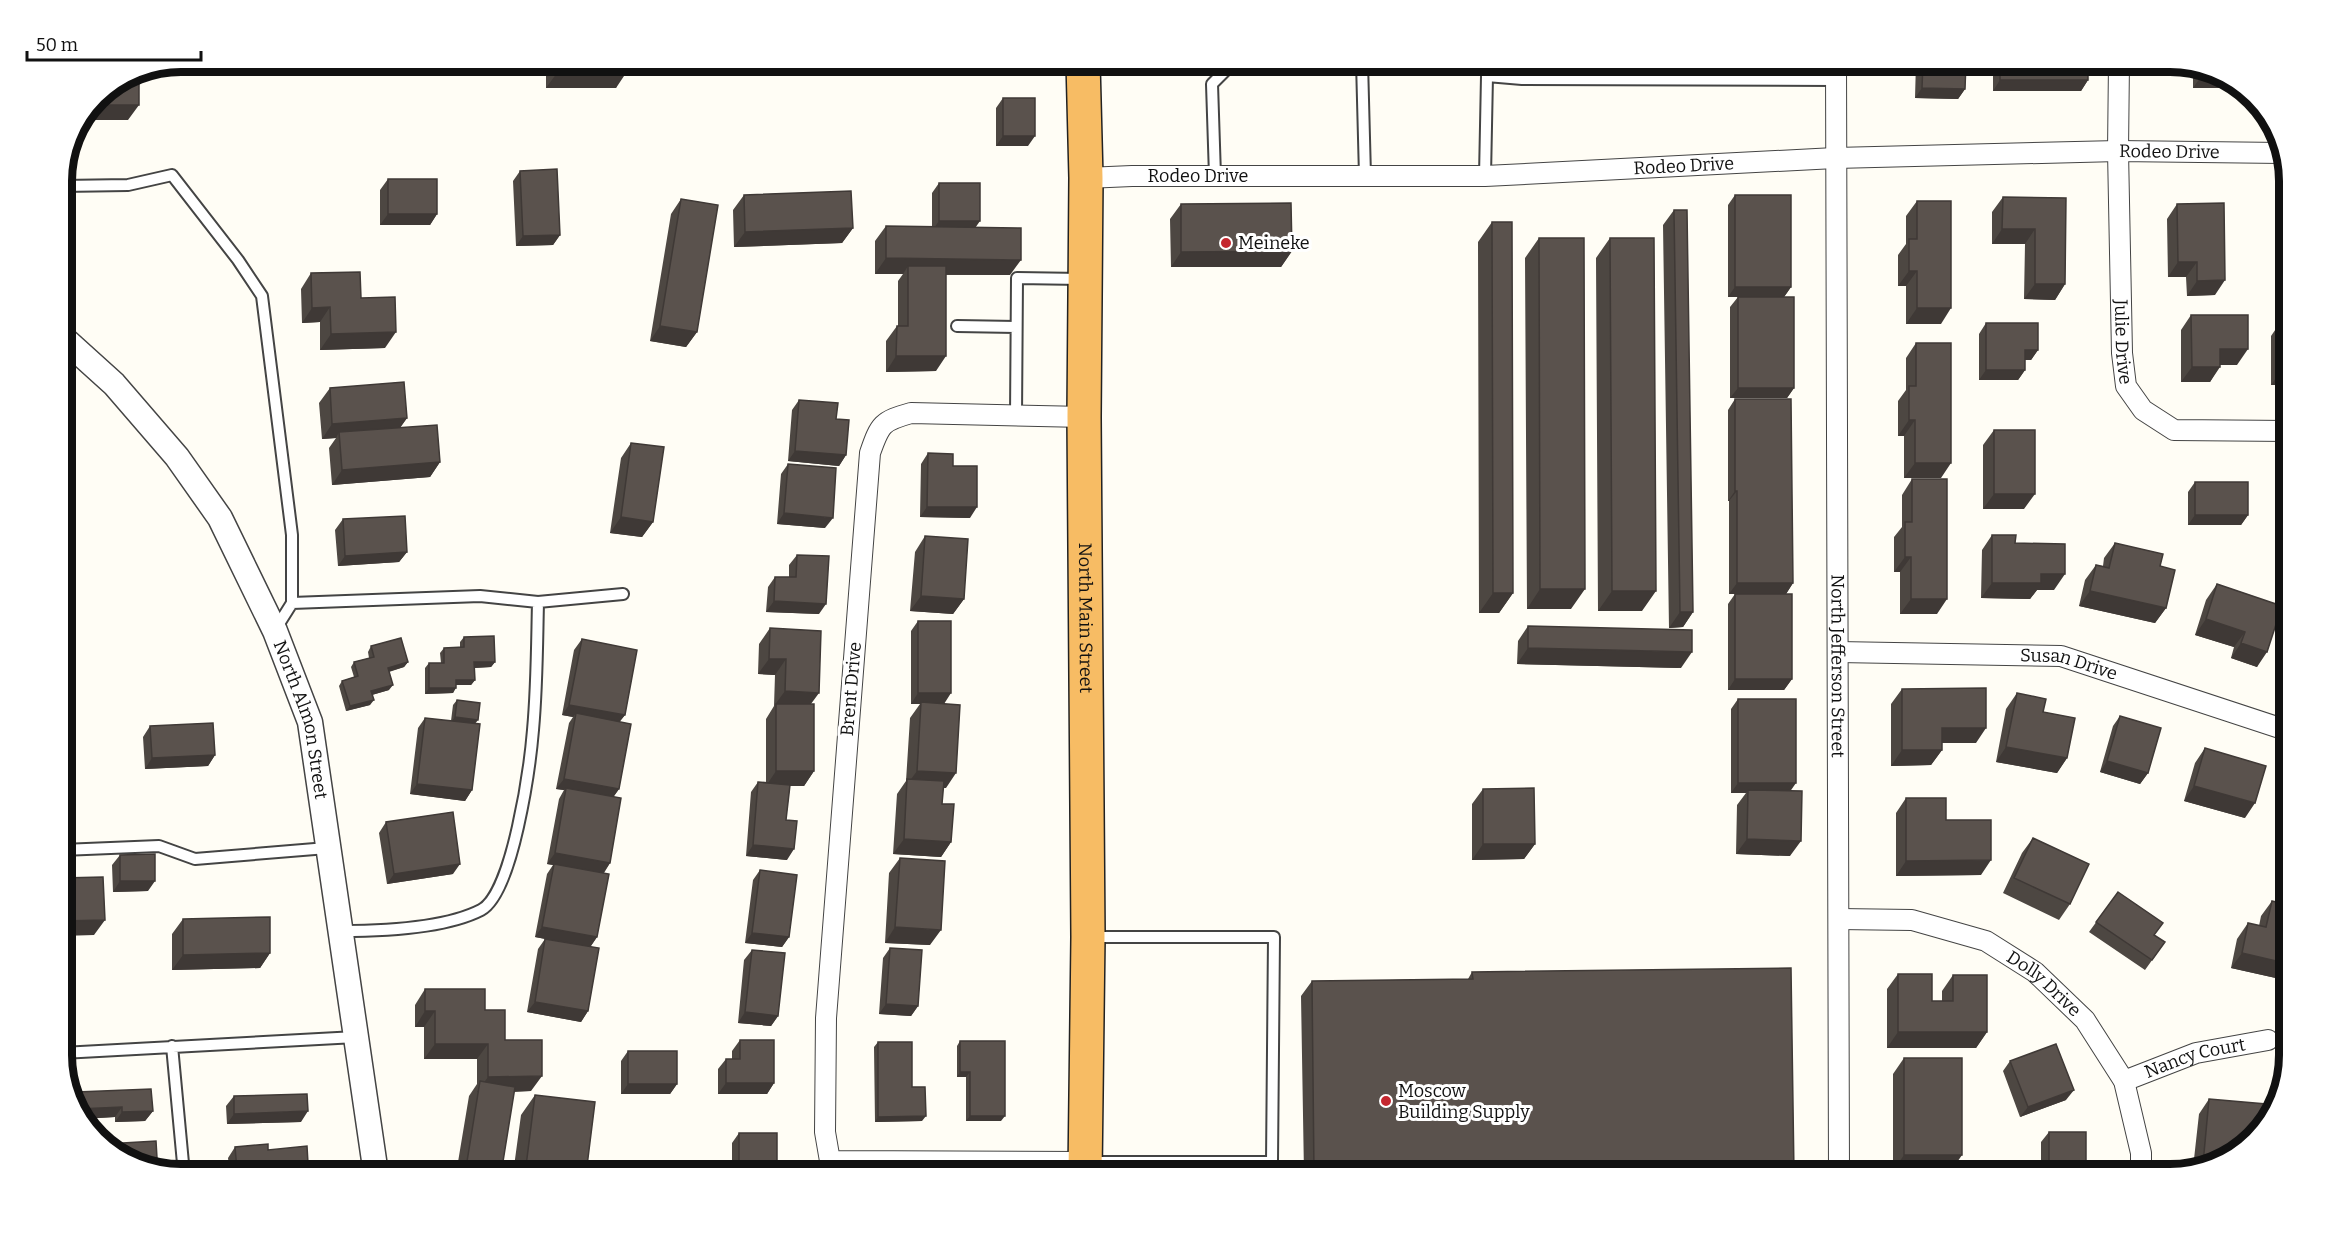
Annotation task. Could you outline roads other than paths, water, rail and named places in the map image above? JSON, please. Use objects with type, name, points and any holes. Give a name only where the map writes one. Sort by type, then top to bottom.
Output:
[{"type":"highway","name":"North Main Street","points":[[1083,72],[1086,178],[1084,417],[1089,937],[1085,1164]]},
{"type":"street","name":"North Jefferson Street","points":[[1836,72],[1839,1164]]},
{"type":"street","name":"Julie Drive","points":[[2120,72],[2118,151],[2122,353],[2126,386],[2143,410],[2174,430],[2279,431]]},
{"type":"street","name":"Rodeo Drive","points":[[1086,178],[1485,176],[1836,158],[2118,151],[2275,153]]},
{"type":"street","name":"North Almon Street","points":[[72,346],[114,384],[177,457],[220,518],[275,631],[310,722],[375,1164]]},
{"type":"street","name":"Brent Drive","points":[[828,1164],[825,1132],[826,1018],[870,453],[877,431],[889,419],[911,413],[1084,417]]},
{"type":"street","name":"Susan Drive","points":[[1838,652],[2061,656],[2279,728]]},
{"type":"street","name":"Dolly Drive","points":[[1839,919],[1912,920],[1986,941],[2035,972],[2085,1020],[2124,1081],[2141,1154],[2141,1164]]},
{"type":"street","name":"Nancy Court","points":[[2124,1081],[2196,1053],[2268,1040]]},
{"type":"lane","points":[[1215,176],[1212,84],[1224,72]]},
{"type":"lane","points":[[1362,72],[1365,176]]},
{"type":"lane","points":[[1485,176],[1487,72]]},
{"type":"lane","points":[[1487,76],[1522,79],[1797,72]]},
{"type":"lane","points":[[72,186],[129,185],[172,175],[238,260],[261,296],[292,535],[292,603],[275,631]]},
{"type":"lane","points":[[1016,416],[1017,278],[1085,279]]},
{"type":"lane","points":[[957,326],[1016,327]]},
{"type":"lane","points":[[292,603],[480,596],[538,602],[623,594]]},
{"type":"lane","points":[[341,930],[393,930],[455,919],[483,910],[500,889],[518,830],[533,730],[538,602]]},
{"type":"lane","points":[[72,850],[159,846],[195,859],[327,848]]},
{"type":"lane","points":[[1089,937],[1274,938],[1272,1162],[1210,1164]]},
{"type":"lane","points":[[72,1052],[356,1037]]},
{"type":"lane","points":[[172,1046],[183,1164]]},
{"type":"place","name":"Meineke","points":[[1226,243]]},
{"type":"place","name":"Moscow Building Supply","points":[[1386,1101]]}]
